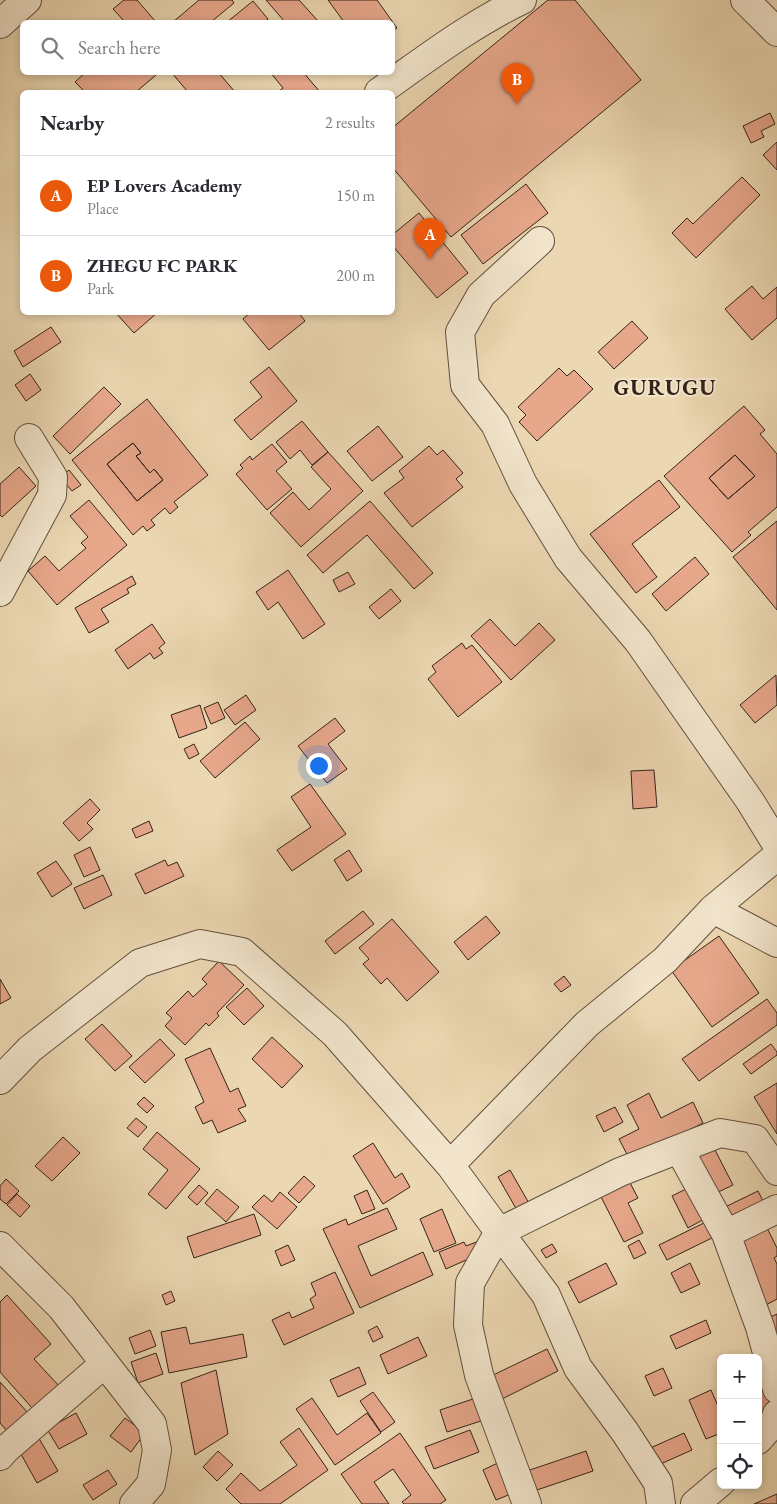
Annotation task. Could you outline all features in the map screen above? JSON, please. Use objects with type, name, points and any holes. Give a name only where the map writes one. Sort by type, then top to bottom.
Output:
[{"type":"street","points":[[0,24],[27,0]]},
{"type":"street","points":[[383,90],[457,36],[500,10],[522,0]]},
{"type":"street","points":[[745,0],[777,32]]},
{"type":"street","points":[[540,241],[481,295],[460,332],[465,385],[495,424],[523,484],[568,558],[638,641],[750,801],[777,845]]},
{"type":"street","points":[[0,592],[52,495],[53,477],[30,438]]},
{"type":"street","points":[[450,1165],[588,1024],[665,960],[713,909],[777,856]]},
{"type":"street","points":[[713,909],[776,947]]},
{"type":"street","points":[[0,1080],[30,1049],[140,963],[200,944],[242,952],[335,1034],[450,1165],[546,1295],[578,1368],[625,1432],[658,1483],[661,1504]]},
{"type":"street","points":[[527,1504],[479,1375],[468,1325],[470,1283],[499,1232],[620,1172],[720,1133],[755,1139],[777,1171]]},
{"type":"street","points":[[679,1149],[726,1234],[760,1327],[777,1389]]},
{"type":"street","points":[[726,1234],[777,1209]]},
{"type":"street","points":[[0,1246],[61,1308],[152,1424],[157,1450],[150,1484],[134,1504]]},
{"type":"street","points":[[0,1456],[104,1364]]},
{"type":"street","points":[[762,1436],[774,1422],[777,1414]]},
{"type":"street","points":[[695,1504],[717,1485]]},
{"type":"building","points":[[124,0],[137,0],[154,20],[123,20],[113,9]]},
{"type":"building","points":[[199,0],[232,0],[234,3],[213,20],[175,20]]},
{"type":"building","points":[[266,0],[299,0],[317,20],[283,20]]},
{"type":"building","points":[[328,0],[377,0],[391,20],[343,20]]},
{"type":"building","points":[[548,0],[575,0],[641,80],[451,237],[395,171],[395,126]]},
{"type":"building","points":[[253,1],[268,19],[267,20],[229,20]]},
{"type":"building","points":[[83,75],[156,75],[138,90],[83,90],[75,82]]},
{"type":"building","points":[[174,75],[221,75],[233,90],[186,90]]},
{"type":"building","points":[[272,75],[306,75],[318,90],[280,90],[283,88]]},
{"type":"building","points":[[770,113],[775,124],[761,131],[764,137],[751,143],[743,126]]},
{"type":"building","points":[[777,142],[777,170],[763,155]]},
{"type":"building","points":[[742,177],[760,195],[696,258],[672,233],[687,218],[693,224]]},
{"type":"building","points":[[526,184],[548,213],[483,264],[461,235]]},
{"type":"building","points":[[419,213],[468,273],[437,298],[395,249],[395,233]]},
{"type":"building","points":[[752,286],[763,299],[777,287],[777,318],[752,340],[725,309]]},
{"type":"building","points":[[118,315],[155,315],[134,333]]},
{"type":"building","points":[[248,315],[300,315],[305,321],[269,350],[243,319]]},
{"type":"building","points":[[632,321],[648,338],[614,369],[598,352]]},
{"type":"building","points":[[51,327],[61,342],[23,367],[14,351]]},
{"type":"building","points":[[269,367],[297,401],[251,440],[234,420],[262,397],[250,382]]},
{"type":"building","points":[[559,368],[567,376],[574,370],[593,389],[537,441],[519,422],[526,415],[518,407]]},
{"type":"building","points":[[30,374],[41,390],[26,401],[15,385]]},
{"type":"building","points":[[104,387],[121,404],[70,454],[53,436]]},
{"type":"building","points":[[147,399],[208,475],[174,502],[178,507],[170,514],[165,508],[151,520],[155,525],[147,531],[143,526],[133,535],[72,460]],"holes":[[[133,443],[141,453],[136,456],[150,473],[154,469],[163,480],[137,501],[107,464]]]},
{"type":"building","points":[[744,406],[765,430],[760,434],[777,454],[777,507],[748,532],[751,535],[732,552],[664,476]],"holes":[[[735,455],[755,476],[728,499],[709,478]]]},
{"type":"building","points":[[302,421],[328,452],[312,465],[300,450],[290,459],[276,442]]},
{"type":"building","points":[[378,426],[403,457],[372,481],[347,451]]},
{"type":"building","points":[[133,443],[141,453],[136,456],[150,473],[154,469],[163,480],[137,501],[107,464]]},
{"type":"building","points":[[272,444],[287,462],[276,471],[292,489],[267,510],[236,474],[243,468],[240,465],[250,456],[252,460]]},
{"type":"building","points":[[429,446],[437,455],[443,450],[463,473],[456,479],[463,487],[412,527],[384,493],[404,478],[399,471]]},
{"type":"building","points":[[328,452],[363,491],[301,547],[270,513],[293,492],[309,510],[331,489],[311,467]]},
{"type":"building","points":[[735,455],[755,476],[728,499],[709,478]]},
{"type":"building","points":[[19,467],[36,486],[2,517],[0,515],[0,484]]},
{"type":"building","points":[[69,470],[81,485],[72,491],[60,477]]},
{"type":"building","points":[[659,480],[680,507],[632,544],[657,577],[636,593],[590,534]]},
{"type":"building","points":[[89,500],[127,545],[57,605],[28,571],[45,556],[59,571],[86,548],[81,543],[88,537],[70,516]]},
{"type":"building","points":[[370,501],[433,573],[414,589],[367,535],[323,573],[307,555]]},
{"type":"building","points":[[777,521],[777,610],[733,557]]},
{"type":"building","points":[[695,557],[709,574],[666,611],[652,594]]},
{"type":"building","points":[[288,570],[325,624],[303,639],[278,602],[268,610],[256,592]]},
{"type":"building","points":[[348,572],[355,584],[339,592],[333,580]]},
{"type":"building","points":[[132,576],[136,584],[127,589],[129,593],[101,609],[109,622],[89,633],[75,608]]},
{"type":"building","points":[[391,589],[401,601],[379,619],[369,607]]},
{"type":"building","points":[[490,619],[515,646],[539,623],[555,640],[511,680],[471,636]]},
{"type":"building","points":[[152,624],[165,643],[159,648],[163,653],[154,659],[150,653],[128,669],[115,650]]},
{"type":"building","points":[[462,643],[466,649],[472,645],[502,682],[458,717],[428,679],[436,672],[432,666]]},
{"type":"building","points":[[776,675],[777,705],[755,723],[740,705]]},
{"type":"building","points":[[246,695],[256,710],[235,725],[224,710]]},
{"type":"building","points":[[218,702],[225,718],[211,724],[204,708]]},
{"type":"building","points":[[200,705],[207,728],[179,738],[171,715]]},
{"type":"building","points":[[335,718],[345,731],[328,744],[347,769],[327,783],[298,746]]},
{"type":"building","points":[[245,722],[260,739],[215,778],[200,761]]},
{"type":"building","points":[[194,744],[199,754],[189,759],[184,749]]},
{"type":"building","points":[[654,770],[657,807],[633,809],[631,771]]},
{"type":"building","points":[[310,784],[346,834],[292,871],[277,850],[311,827],[291,797]]},
{"type":"building","points":[[90,799],[100,810],[87,823],[93,829],[79,841],[63,823]]},
{"type":"building","points":[[149,821],[153,831],[136,838],[132,829]]},
{"type":"building","points":[[90,847],[100,870],[84,877],[74,855]]},
{"type":"building","points":[[349,850],[362,871],[347,881],[334,860]]},
{"type":"building","points":[[165,860],[168,866],[177,862],[184,876],[145,894],[135,874]]},
{"type":"building","points":[[56,861],[72,884],[52,897],[37,873]]},
{"type":"building","points":[[103,875],[112,895],[84,909],[74,888]]},
{"type":"building","points":[[363,911],[374,924],[335,954],[325,941]]},
{"type":"building","points":[[486,916],[500,933],[468,960],[454,942]]},
{"type":"building","points":[[392,919],[439,972],[407,1001],[387,978],[381,984],[363,964],[369,959],[359,948]]},
{"type":"building","points":[[719,936],[759,993],[712,1027],[671,970]]},
{"type":"building","points":[[219,961],[244,985],[217,1013],[219,1016],[209,1026],[206,1023],[185,1045],[165,1026],[172,1018],[166,1013],[188,991],[193,997],[207,984],[202,979]]},
{"type":"building","points":[[564,976],[571,985],[561,992],[554,984]]},
{"type":"building","points":[[0,979],[11,998],[0,1004]]},
{"type":"building","points":[[247,988],[264,1006],[244,1025],[226,1007]]},
{"type":"building","points":[[767,999],[777,1013],[777,1025],[699,1081],[682,1059]]},
{"type":"building","points":[[102,1024],[132,1056],[115,1071],[85,1039]]},
{"type":"building","points":[[272,1037],[303,1066],[282,1088],[252,1059]]},
{"type":"building","points":[[160,1039],[175,1055],[145,1083],[129,1067]]},
{"type":"building","points":[[771,1044],[777,1055],[751,1074],[743,1064]]},
{"type":"building","points":[[210,1048],[230,1092],[238,1088],[246,1106],[238,1109],[246,1121],[218,1133],[212,1120],[203,1124],[195,1107],[204,1102],[185,1059]]},
{"type":"building","points":[[777,1083],[777,1134],[754,1097]]},
{"type":"building","points":[[649,1093],[661,1118],[693,1102],[703,1123],[630,1160],[619,1139],[639,1129],[627,1105]]},
{"type":"building","points":[[144,1097],[154,1106],[147,1113],[137,1104]]},
{"type":"building","points":[[615,1107],[623,1122],[604,1132],[596,1116]]},
{"type":"building","points":[[136,1118],[147,1127],[138,1137],[127,1128]]},
{"type":"building","points":[[157,1132],[200,1169],[166,1209],[148,1194],[168,1170],[143,1149]]},
{"type":"building","points":[[63,1137],[80,1153],[52,1181],[35,1166]]},
{"type":"building","points":[[373,1143],[395,1178],[402,1173],[410,1187],[383,1204],[353,1156]]},
{"type":"building","points":[[714,1148],[733,1185],[712,1195],[693,1158]]},
{"type":"building","points":[[510,1170],[530,1205],[518,1212],[498,1177]]},
{"type":"building","points":[[304,1176],[315,1186],[299,1203],[288,1193]]},
{"type":"building","points":[[6,1179],[19,1191],[6,1204],[0,1199],[0,1186]]},
{"type":"building","points":[[628,1179],[638,1198],[628,1203],[643,1233],[624,1242],[599,1193]]},
{"type":"building","points":[[199,1185],[208,1193],[197,1205],[188,1197]]},
{"type":"building","points":[[692,1186],[708,1217],[688,1228],[672,1196]]},
{"type":"building","points":[[217,1189],[239,1207],[226,1222],[205,1203]]},
{"type":"building","points":[[367,1190],[375,1209],[362,1214],[354,1196]]},
{"type":"building","points":[[758,1191],[767,1209],[730,1227],[721,1209]]},
{"type":"building","points":[[280,1192],[297,1207],[277,1229],[252,1207],[264,1195],[272,1202]]},
{"type":"building","points":[[17,1194],[30,1206],[20,1217],[7,1205]]},
{"type":"building","points":[[387,1208],[397,1229],[358,1246],[371,1276],[423,1252],[433,1275],[360,1308],[323,1229],[346,1219],[348,1225]]},
{"type":"building","points":[[442,1209],[456,1243],[434,1252],[420,1219]]},
{"type":"building","points":[[254,1214],[261,1235],[194,1258],[187,1237]]},
{"type":"building","points":[[710,1220],[718,1235],[667,1260],[659,1245]]},
{"type":"building","points":[[764,1222],[777,1248],[777,1256],[774,1258],[777,1264],[777,1299],[766,1305],[731,1238]]},
{"type":"building","points":[[639,1240],[646,1253],[634,1259],[628,1246]]},
{"type":"building","points":[[479,1241],[484,1252],[446,1269],[439,1252],[464,1242],[466,1246]]},
{"type":"building","points":[[552,1244],[557,1252],[546,1258],[541,1250]]},
{"type":"building","points":[[288,1245],[295,1260],[281,1266],[275,1251]]},
{"type":"building","points":[[606,1263],[617,1284],[579,1303],[568,1282]]},
{"type":"building","points":[[690,1263],[700,1284],[681,1293],[671,1273]]},
{"type":"building","points":[[335,1272],[354,1313],[284,1345],[272,1320],[289,1312],[292,1318],[314,1308],[310,1299],[316,1295],[311,1283]]},
{"type":"building","points":[[171,1291],[175,1301],[166,1305],[162,1295]]},
{"type":"building","points":[[7,1295],[51,1344],[34,1359],[59,1386],[33,1409],[0,1372],[0,1302]]},
{"type":"building","points":[[777,1314],[777,1336],[768,1318]]},
{"type":"building","points":[[706,1320],[711,1333],[676,1349],[670,1336]]},
{"type":"building","points":[[377,1326],[383,1337],[373,1342],[368,1331]]},
{"type":"building","points":[[186,1327],[190,1344],[243,1334],[247,1357],[169,1373],[161,1332]]},
{"type":"building","points":[[150,1330],[156,1346],[135,1354],[129,1338]]},
{"type":"building","points":[[418,1337],[427,1356],[388,1374],[380,1355]]},
{"type":"building","points":[[547,1349],[558,1371],[496,1402],[485,1379]]},
{"type":"building","points":[[156,1353],[163,1374],[138,1383],[131,1362]]},
{"type":"building","points":[[359,1367],[366,1384],[338,1397],[330,1380]]},
{"type":"building","points":[[663,1368],[672,1388],[654,1396],[645,1376]]},
{"type":"building","points":[[216,1370],[228,1434],[195,1455],[181,1383]]},
{"type":"building","points":[[0,1382],[28,1413],[8,1432],[0,1423]]},
{"type":"building","points":[[766,1385],[776,1408],[762,1414],[762,1399],[762,1386]]},
{"type":"building","points":[[711,1390],[717,1404],[717,1435],[706,1439],[689,1400]]},
{"type":"building","points":[[373,1392],[395,1422],[381,1432],[360,1401]]},
{"type":"building","points":[[479,1397],[487,1419],[447,1432],[440,1410]]},
{"type":"building","points":[[312,1398],[337,1435],[367,1413],[381,1433],[335,1465],[296,1409]]},
{"type":"building","points":[[76,1413],[87,1434],[59,1449],[47,1429]]},
{"type":"building","points":[[125,1418],[145,1433],[131,1452],[110,1436]]},
{"type":"building","points":[[299,1428],[328,1470],[280,1504],[241,1504],[226,1489],[241,1473],[260,1491],[297,1465],[280,1442]]},
{"type":"building","points":[[470,1430],[479,1452],[434,1469],[425,1447]]},
{"type":"building","points":[[400,1433],[446,1500],[440,1504],[404,1504],[402,1502],[411,1495],[393,1469],[374,1482],[389,1504],[362,1504],[341,1474]]},
{"type":"building","points":[[684,1433],[692,1450],[656,1466],[648,1449]]},
{"type":"building","points":[[37,1435],[58,1471],[37,1483],[17,1447]]},
{"type":"building","points":[[218,1451],[233,1465],[217,1481],[203,1467]]},
{"type":"building","points":[[586,1451],[593,1471],[528,1493],[521,1473]]},
{"type":"building","points":[[504,1460],[518,1491],[496,1500],[483,1470]]},
{"type":"building","points":[[108,1470],[117,1484],[93,1500],[83,1485]]},
{"type":"building","points":[[777,1494],[777,1504],[754,1504]]},
{"type":"place","name":"ZHEGU FC PARK","points":[[517,104]]},
{"type":"place","name":"EP Lovers Academy","points":[[430,259]]},
{"type":"district","name":"GURUGU","points":[[665,387]]}]
